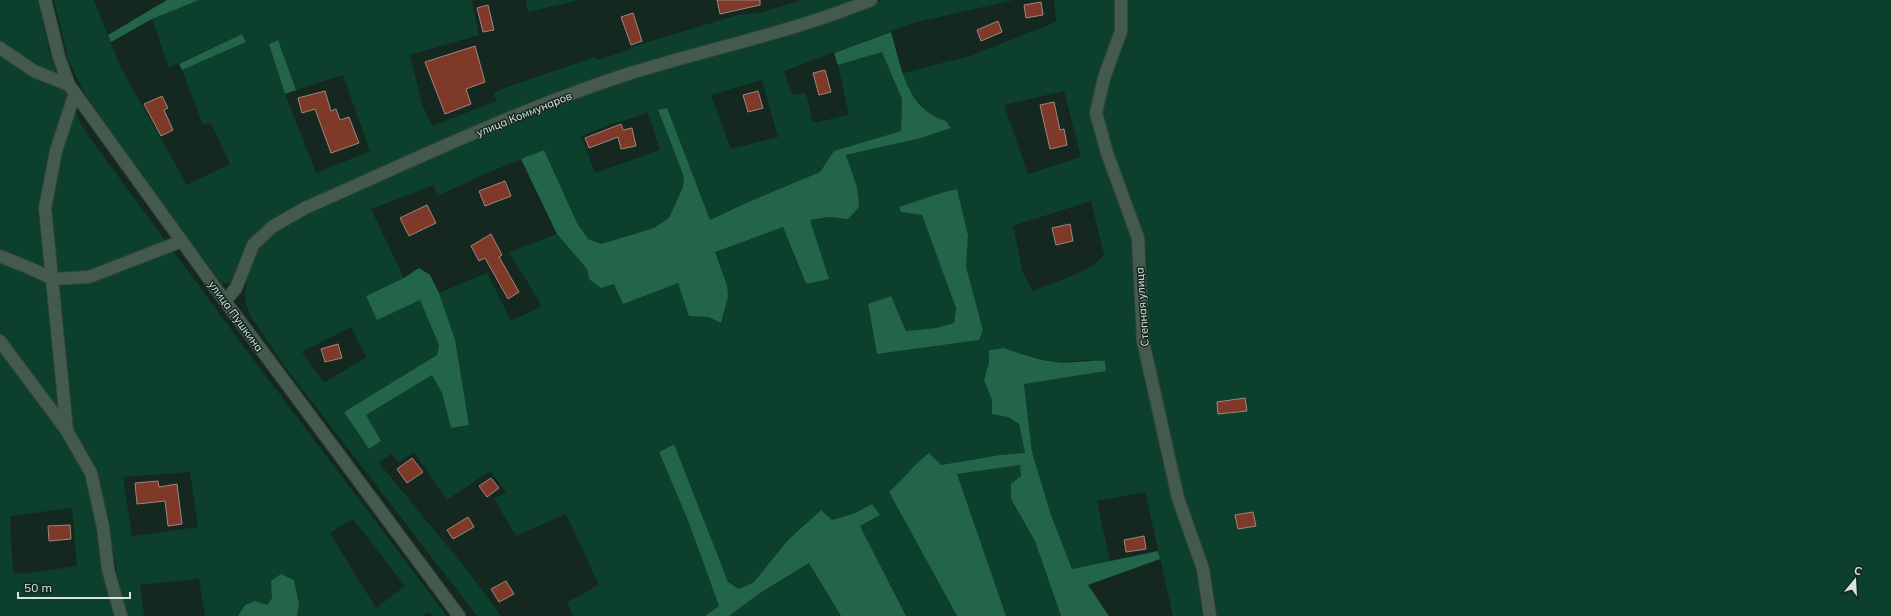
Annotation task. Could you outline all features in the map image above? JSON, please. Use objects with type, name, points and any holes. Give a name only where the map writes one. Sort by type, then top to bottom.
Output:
[{"type":"street","name":"улица Пушкина","points":[[46,0],[58,57],[72,89],[225,301],[459,616]]},
{"type":"street","name":"улица Коммунаров","points":[[225,301],[236,288],[253,245],[272,227],[305,208],[531,110],[595,86],[630,74],[786,30],[840,13],[871,0]]},
{"type":"street","name":"Степная улица","points":[[1121,0],[1121,31],[1104,78],[1096,113],[1107,153],[1138,238],[1143,341],[1178,498],[1203,569],[1210,616]]},
{"type":"street","points":[[0,48],[34,70],[72,89],[56,152],[45,208],[67,431]]},
{"type":"street","points":[[0,256],[32,269],[52,280],[88,277],[182,241]]},
{"type":"street","points":[[0,341],[67,431],[91,473],[103,527],[108,569],[121,616]]},
{"type":"green space","points":[[0,0],[38,0],[51,58],[84,130],[247,351],[447,616],[433,616],[428,612],[422,616],[297,616],[299,605],[271,581],[272,598],[267,606],[255,601],[245,605],[238,616],[205,616],[199,579],[140,585],[144,616],[126,616],[105,513],[77,440],[65,443],[73,451],[87,476],[116,616],[0,616]],"holes":[[[190,472],[198,527],[132,536],[123,477]],[[72,508],[77,566],[21,574],[13,571],[10,516]],[[353,519],[405,586],[376,608],[330,533]]]},
{"type":"green space","points":[[54,0],[94,0],[120,66],[187,185],[230,164],[211,123],[203,125],[182,70],[246,42],[242,34],[169,68],[152,19],[199,0],[474,0],[472,1],[479,35],[410,55],[422,104],[432,126],[496,101],[494,93],[507,87],[595,57],[597,60],[628,50],[631,47],[738,15],[759,13],[803,0],[853,0],[798,21],[635,68],[276,219],[230,283],[222,284],[103,123],[83,91],[68,59]],"holes":[[[278,40],[296,90],[343,75],[370,151],[316,173],[285,94],[269,44]]]},
{"type":"green space","points":[[167,0],[199,0],[152,19],[111,42],[108,35]]},
{"type":"green space","points":[[526,0],[580,0],[528,12]]},
{"type":"green space","points":[[883,0],[1014,0],[913,23],[784,71],[792,95],[806,93],[813,123],[849,115],[838,65],[882,52],[902,99],[901,131],[834,151],[820,172],[710,220],[658,111],[684,177],[683,187],[669,218],[654,228],[601,244],[588,239],[577,223],[544,150],[437,196],[434,185],[371,209],[404,278],[366,296],[377,319],[420,300],[439,345],[437,355],[344,412],[369,449],[381,441],[365,415],[432,375],[442,393],[451,428],[469,425],[461,381],[439,293],[487,273],[511,321],[542,306],[509,252],[557,234],[587,269],[589,279],[614,284],[678,283],[690,316],[708,317],[721,323],[727,295],[725,279],[715,252],[783,226],[805,284],[828,279],[810,220],[829,217],[848,219],[857,187],[846,155],[921,138],[951,128],[946,121],[933,117],[922,106],[906,86],[903,73],[970,56],[1056,22],[1054,0],[1891,0],[1891,616],[1215,616],[1215,598],[1198,537],[1181,488],[1149,353],[1144,245],[1115,193],[1135,246],[1141,357],[1200,579],[1205,616],[1173,616],[1145,492],[1097,501],[1110,561],[1072,569],[1051,515],[1032,452],[1024,383],[1106,371],[1089,360],[1056,362],[1029,357],[1004,348],[989,350],[989,362],[984,380],[992,400],[992,414],[1008,417],[1019,424],[1025,453],[1000,455],[941,465],[919,461],[905,478],[889,492],[957,616],[906,616],[860,526],[872,504],[853,514],[832,521],[821,510],[788,540],[754,582],[739,589],[728,582],[673,444],[659,452],[689,523],[719,606],[705,616],[573,616],[567,602],[599,585],[566,514],[516,536],[494,499],[506,492],[490,471],[447,500],[414,452],[398,462],[391,454],[379,463],[468,571],[501,616],[477,616],[285,367],[249,314],[245,296],[248,271],[257,249],[275,230],[307,212],[451,149],[633,77],[787,35],[844,17]],"holes":[[[762,80],[778,137],[731,149],[711,95]],[[1064,91],[1081,157],[1028,174],[1004,105]],[[648,113],[660,150],[595,173],[581,136],[609,125]],[[957,189],[968,235],[966,267],[983,330],[978,340],[877,354],[868,304],[891,296],[906,331],[936,328],[954,323],[956,308],[922,215],[901,212],[899,207]],[[1091,201],[1104,255],[1097,262],[1080,272],[1033,291],[1023,273],[1013,226]],[[351,327],[366,357],[324,383],[302,352]]]},
{"type":"green space","points":[[891,32],[902,72],[914,97],[922,107],[933,115],[946,121],[951,128],[921,138],[846,155],[857,187],[859,207],[848,219],[829,217],[810,220],[829,279],[806,284],[783,227],[715,252],[727,285],[728,297],[721,323],[708,317],[689,316],[678,283],[623,304],[614,284],[601,288],[589,279],[587,269],[557,234],[521,159],[544,150],[577,223],[588,239],[601,244],[654,228],[669,218],[683,187],[684,177],[658,110],[667,108],[710,220],[820,172],[834,151],[901,131],[902,99],[882,52],[838,65],[834,53]]},
{"type":"green space","points":[[242,34],[246,42],[182,70],[179,64]]},
{"type":"green space","points":[[278,40],[296,90],[285,94],[269,44]]},
{"type":"green space","points":[[957,189],[968,235],[966,267],[983,330],[979,340],[877,354],[868,304],[891,296],[906,331],[936,328],[954,323],[956,308],[922,215],[901,212],[899,207]]},
{"type":"green space","points":[[419,268],[430,275],[439,293],[455,340],[469,425],[451,428],[442,393],[432,375],[366,415],[381,441],[369,449],[344,412],[437,355],[439,345],[420,300],[377,320],[366,296],[404,278]]},
{"type":"green space","points":[[1004,348],[1023,355],[1055,362],[1067,363],[1105,361],[1106,371],[1024,384],[1032,452],[1051,515],[1072,569],[1158,551],[1160,559],[1088,585],[1109,616],[1061,616],[1035,541],[1011,499],[1011,484],[1021,476],[1020,465],[957,474],[1006,616],[957,616],[889,492],[918,462],[929,453],[941,465],[1000,455],[1025,453],[1019,424],[1008,417],[992,414],[992,400],[984,380],[989,362],[989,350]]},
{"type":"green space","points":[[674,444],[728,582],[739,589],[754,582],[788,540],[821,510],[832,520],[853,514],[872,504],[880,515],[860,526],[906,616],[841,616],[809,563],[760,593],[729,616],[705,616],[719,606],[689,523],[659,452]]},
{"type":"green space","points":[[1020,465],[1021,476],[1011,499],[1035,541],[1061,616],[1006,616],[957,474]]},
{"type":"green space","points":[[809,563],[841,616],[729,616],[760,593]]},
{"type":"green space","points":[[281,574],[294,580],[299,605],[297,616],[238,616],[245,605],[255,601],[267,605],[272,598],[271,581]]},
{"type":"building","points":[[717,0],[760,0],[760,5],[720,14]]},
{"type":"building","points":[[1041,2],[1043,15],[1026,18],[1024,5]]},
{"type":"building","points":[[488,5],[494,30],[483,32],[477,8]]},
{"type":"building","points":[[633,13],[642,41],[631,45],[621,17]]},
{"type":"building","points":[[998,21],[1002,32],[981,41],[977,30]]},
{"type":"building","points":[[475,46],[485,82],[466,89],[471,104],[445,114],[425,62]]},
{"type":"building","points":[[825,70],[831,92],[819,95],[813,73]]},
{"type":"building","points":[[325,91],[331,111],[336,109],[340,120],[349,117],[359,143],[331,153],[315,109],[302,113],[298,98]]},
{"type":"building","points":[[758,91],[763,108],[748,112],[743,95]]},
{"type":"building","points":[[162,96],[168,108],[164,110],[173,130],[161,136],[144,104]]},
{"type":"building","points":[[1054,102],[1060,130],[1064,129],[1067,145],[1050,149],[1040,105]]},
{"type":"building","points":[[621,124],[623,130],[632,128],[636,146],[621,149],[618,137],[589,148],[585,138]]},
{"type":"building","points":[[505,181],[511,196],[485,206],[479,191]]},
{"type":"building","points":[[427,205],[436,223],[409,236],[400,218]]},
{"type":"building","points":[[1070,224],[1073,241],[1056,245],[1052,228]]},
{"type":"building","points":[[491,234],[502,255],[499,257],[519,292],[508,299],[485,258],[479,261],[471,246]]},
{"type":"building","points":[[338,344],[342,358],[325,362],[321,349]]},
{"type":"building","points":[[1245,398],[1247,411],[1218,414],[1217,402]]},
{"type":"building","points":[[412,458],[423,472],[407,483],[397,469]]},
{"type":"building","points":[[491,478],[499,488],[487,497],[479,486]]},
{"type":"building","points":[[158,481],[159,487],[177,484],[182,524],[168,526],[165,501],[137,504],[135,483]]},
{"type":"building","points":[[1253,512],[1256,526],[1238,529],[1235,515]]},
{"type":"building","points":[[468,517],[474,527],[453,539],[447,530]]},
{"type":"building","points":[[70,525],[71,539],[49,541],[48,526]]},
{"type":"building","points":[[1144,536],[1146,549],[1126,552],[1124,540]]},
{"type":"building","points":[[506,581],[514,594],[499,602],[491,589]]}]
